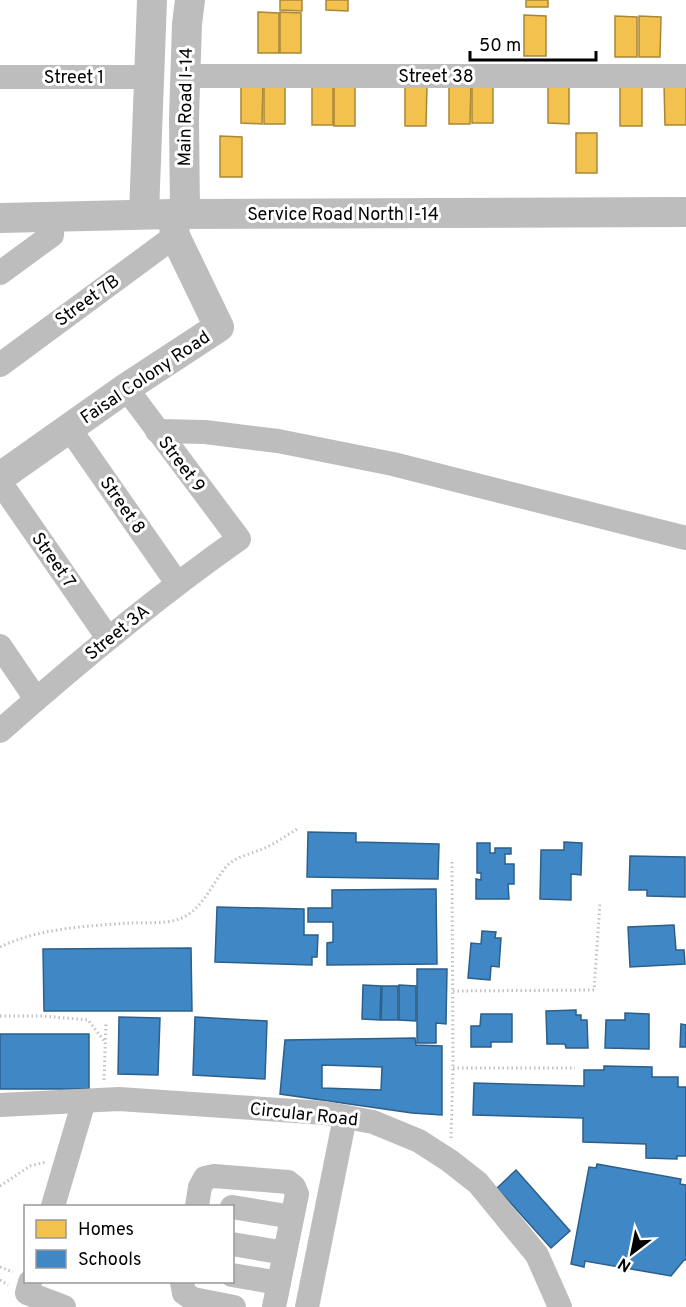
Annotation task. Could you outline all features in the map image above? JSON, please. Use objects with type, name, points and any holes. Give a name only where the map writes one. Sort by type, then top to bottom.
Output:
[{"type":"main road","name":"Main Road I-14","points":[[152,0],[147,116],[169,219]]},
{"type":"main road","name":"Main Road I-14","points":[[169,219],[184,118],[190,0]]},
{"type":"main road","points":[[147,116],[184,118]]},
{"type":"main road","name":"Service Road North I-14","points":[[0,218],[169,219],[686,212]]},
{"type":"main road","name":"Faisal Colony Road","points":[[0,477],[126,388],[219,327],[169,219]]},
{"type":"street","name":"Street 38","points":[[185,76],[686,76]]},
{"type":"street","name":"Street 1","points":[[0,77],[148,77]]},
{"type":"street","points":[[0,273],[52,235],[53,217]]},
{"type":"street","name":"Street 7B","points":[[0,365],[169,219]]},
{"type":"street","name":"Street 9","points":[[126,388],[239,539]]},
{"type":"street","name":"Street 8","points":[[69,428],[177,583]]},
{"type":"street","points":[[157,431],[205,432],[278,441],[393,464],[686,538]]},
{"type":"street","name":"Street 7","points":[[0,482],[108,638]]},
{"type":"street","name":"Street 3A","points":[[0,731],[108,638],[177,583],[239,539]]},
{"type":"street","points":[[0,646],[36,699]]},
{"type":"street","name":"Circular Road","points":[[0,1105],[119,1099],[290,1111],[373,1122],[419,1141],[450,1161],[477,1183],[537,1255],[560,1307]]},
{"type":"street","points":[[53,1205],[68,1157],[94,1100]]},
{"type":"street","points":[[307,1307],[345,1117]]},
{"type":"street","points":[[197,1204],[205,1178],[214,1176],[288,1182],[294,1187],[297,1194],[274,1307]]},
{"type":"street","points":[[234,1207],[292,1217]]},
{"type":"street","points":[[234,1244],[285,1253]]},
{"type":"street","points":[[234,1275],[279,1283]]},
{"type":"street","points":[[182,1283],[184,1293],[193,1299],[234,1307]]},
{"type":"street","points":[[29,1287],[64,1307]]},
{"type":"path","points":[[0,947],[18,939],[48,932],[105,925],[175,921],[193,912],[226,866],[241,856],[266,847],[297,829]]},
{"type":"path","points":[[450,1161],[453,1068],[452,859]]},
{"type":"path","points":[[453,991],[594,990],[600,903]]},
{"type":"path","points":[[0,1016],[43,1016],[88,1020],[105,1041]]},
{"type":"path","points":[[94,1100],[106,1023]]},
{"type":"path","points":[[453,1068],[575,1068]]},
{"type":"path","points":[[0,1186],[30,1166],[68,1157]]},
{"type":"building: Homes","points":[[280,0],[302,0],[302,11],[280,10]]},
{"type":"building: Homes","points":[[326,0],[348,0],[348,11],[326,10]]},
{"type":"building: Homes","points":[[526,0],[548,0],[548,7],[526,7]]},
{"type":"building: Homes","points":[[258,12],[279,13],[279,53],[258,53]]},
{"type":"building: Homes","points":[[280,12],[301,13],[301,53],[280,53]]},
{"type":"building: Homes","points":[[524,15],[546,16],[546,56],[524,56]]},
{"type":"building: Homes","points":[[615,16],[637,17],[637,57],[615,57]]},
{"type":"building: Homes","points":[[639,16],[661,17],[660,57],[639,57]]},
{"type":"building: Homes","points":[[241,83],[263,84],[262,124],[241,123]]},
{"type":"building: Homes","points":[[264,83],[285,84],[285,124],[264,124]]},
{"type":"building: Homes","points":[[449,83],[471,84],[470,124],[449,124]]},
{"type":"building: Homes","points":[[472,83],[493,83],[493,123],[472,123]]},
{"type":"building: Homes","points":[[548,83],[569,83],[569,124],[548,123]]},
{"type":"building: Homes","points":[[664,84],[686,85],[686,125],[665,125]]},
{"type":"building: Homes","points":[[312,85],[333,85],[333,125],[312,125]]},
{"type":"building: Homes","points":[[334,85],[355,86],[355,126],[334,126]]},
{"type":"building: Homes","points":[[405,85],[427,86],[426,126],[405,126]]},
{"type":"building: Homes","points":[[620,85],[642,86],[642,126],[620,126]]},
{"type":"building: Homes","points":[[576,133],[597,133],[597,173],[576,173]]},
{"type":"building: Homes","points":[[220,136],[242,137],[242,177],[220,177]]},
{"type":"building: Schools","points":[[308,832],[356,833],[356,842],[439,844],[438,879],[307,877]]},
{"type":"building: Schools","points":[[564,842],[582,843],[581,875],[571,874],[571,900],[540,899],[541,850],[564,850]]},
{"type":"building: Schools","points":[[477,843],[490,843],[490,853],[495,853],[495,848],[511,848],[511,854],[505,854],[505,864],[514,864],[514,884],[508,884],[509,899],[476,899],[476,879],[481,880],[481,873],[477,873]]},
{"type":"building: Schools","points":[[630,856],[685,857],[685,897],[647,896],[647,890],[629,890]]},
{"type":"building: Schools","points":[[436,889],[437,964],[327,965],[327,943],[333,942],[333,922],[308,922],[308,908],[332,908],[332,890]]},
{"type":"building: Schools","points":[[217,907],[304,909],[304,935],[318,935],[317,957],[312,957],[312,965],[215,962]]},
{"type":"building: Schools","points":[[674,925],[676,950],[684,950],[685,964],[630,967],[628,927]]},
{"type":"building: Schools","points":[[482,931],[496,932],[495,938],[501,938],[499,967],[491,966],[490,980],[468,978],[471,943],[481,944]]},
{"type":"building: Schools","points":[[191,948],[192,1011],[44,1011],[43,949]]},
{"type":"building: Schools","points":[[417,969],[447,969],[446,1024],[436,1023],[436,1043],[417,1043]]},
{"type":"building: Schools","points":[[363,985],[381,986],[380,1020],[362,1019]]},
{"type":"building: Schools","points":[[399,985],[416,986],[416,1021],[399,1020]]},
{"type":"building: Schools","points":[[382,986],[398,986],[398,1020],[381,1020]]},
{"type":"building: Schools","points":[[576,1010],[576,1015],[581,1015],[581,1020],[587,1020],[588,1048],[566,1048],[565,1044],[547,1044],[546,1011]]},
{"type":"building: Schools","points":[[625,1013],[649,1014],[649,1049],[605,1048],[606,1020],[625,1020]]},
{"type":"building: Schools","points":[[481,1014],[512,1014],[512,1042],[491,1042],[491,1047],[471,1047],[471,1026],[480,1026]]},
{"type":"building: Schools","points":[[119,1017],[160,1018],[158,1075],[118,1074]]},
{"type":"building: Schools","points":[[195,1017],[267,1021],[265,1079],[193,1075]]},
{"type":"building: Schools","points":[[681,1024],[686,1025],[686,1047],[680,1047]]},
{"type":"building: Schools","points":[[0,1034],[89,1034],[89,1089],[0,1089]]},
{"type":"building: Schools","points":[[415,1038],[416,1045],[442,1046],[442,1115],[412,1113],[280,1094],[285,1040]],"holes":[[[322,1065],[382,1067],[381,1090],[322,1088]]]},
{"type":"building: Schools","points":[[604,1066],[652,1067],[652,1077],[678,1077],[678,1087],[686,1087],[686,1156],[677,1156],[677,1159],[646,1158],[646,1144],[583,1142],[583,1118],[473,1115],[474,1083],[584,1086],[584,1070],[604,1070]]},
{"type":"building: Schools","points":[[597,1164],[681,1179],[680,1184],[686,1185],[686,1260],[671,1276],[585,1261],[584,1267],[571,1264],[589,1167],[596,1168]]},
{"type":"building: Schools","points":[[516,1170],[570,1231],[551,1248],[497,1188]]}]
